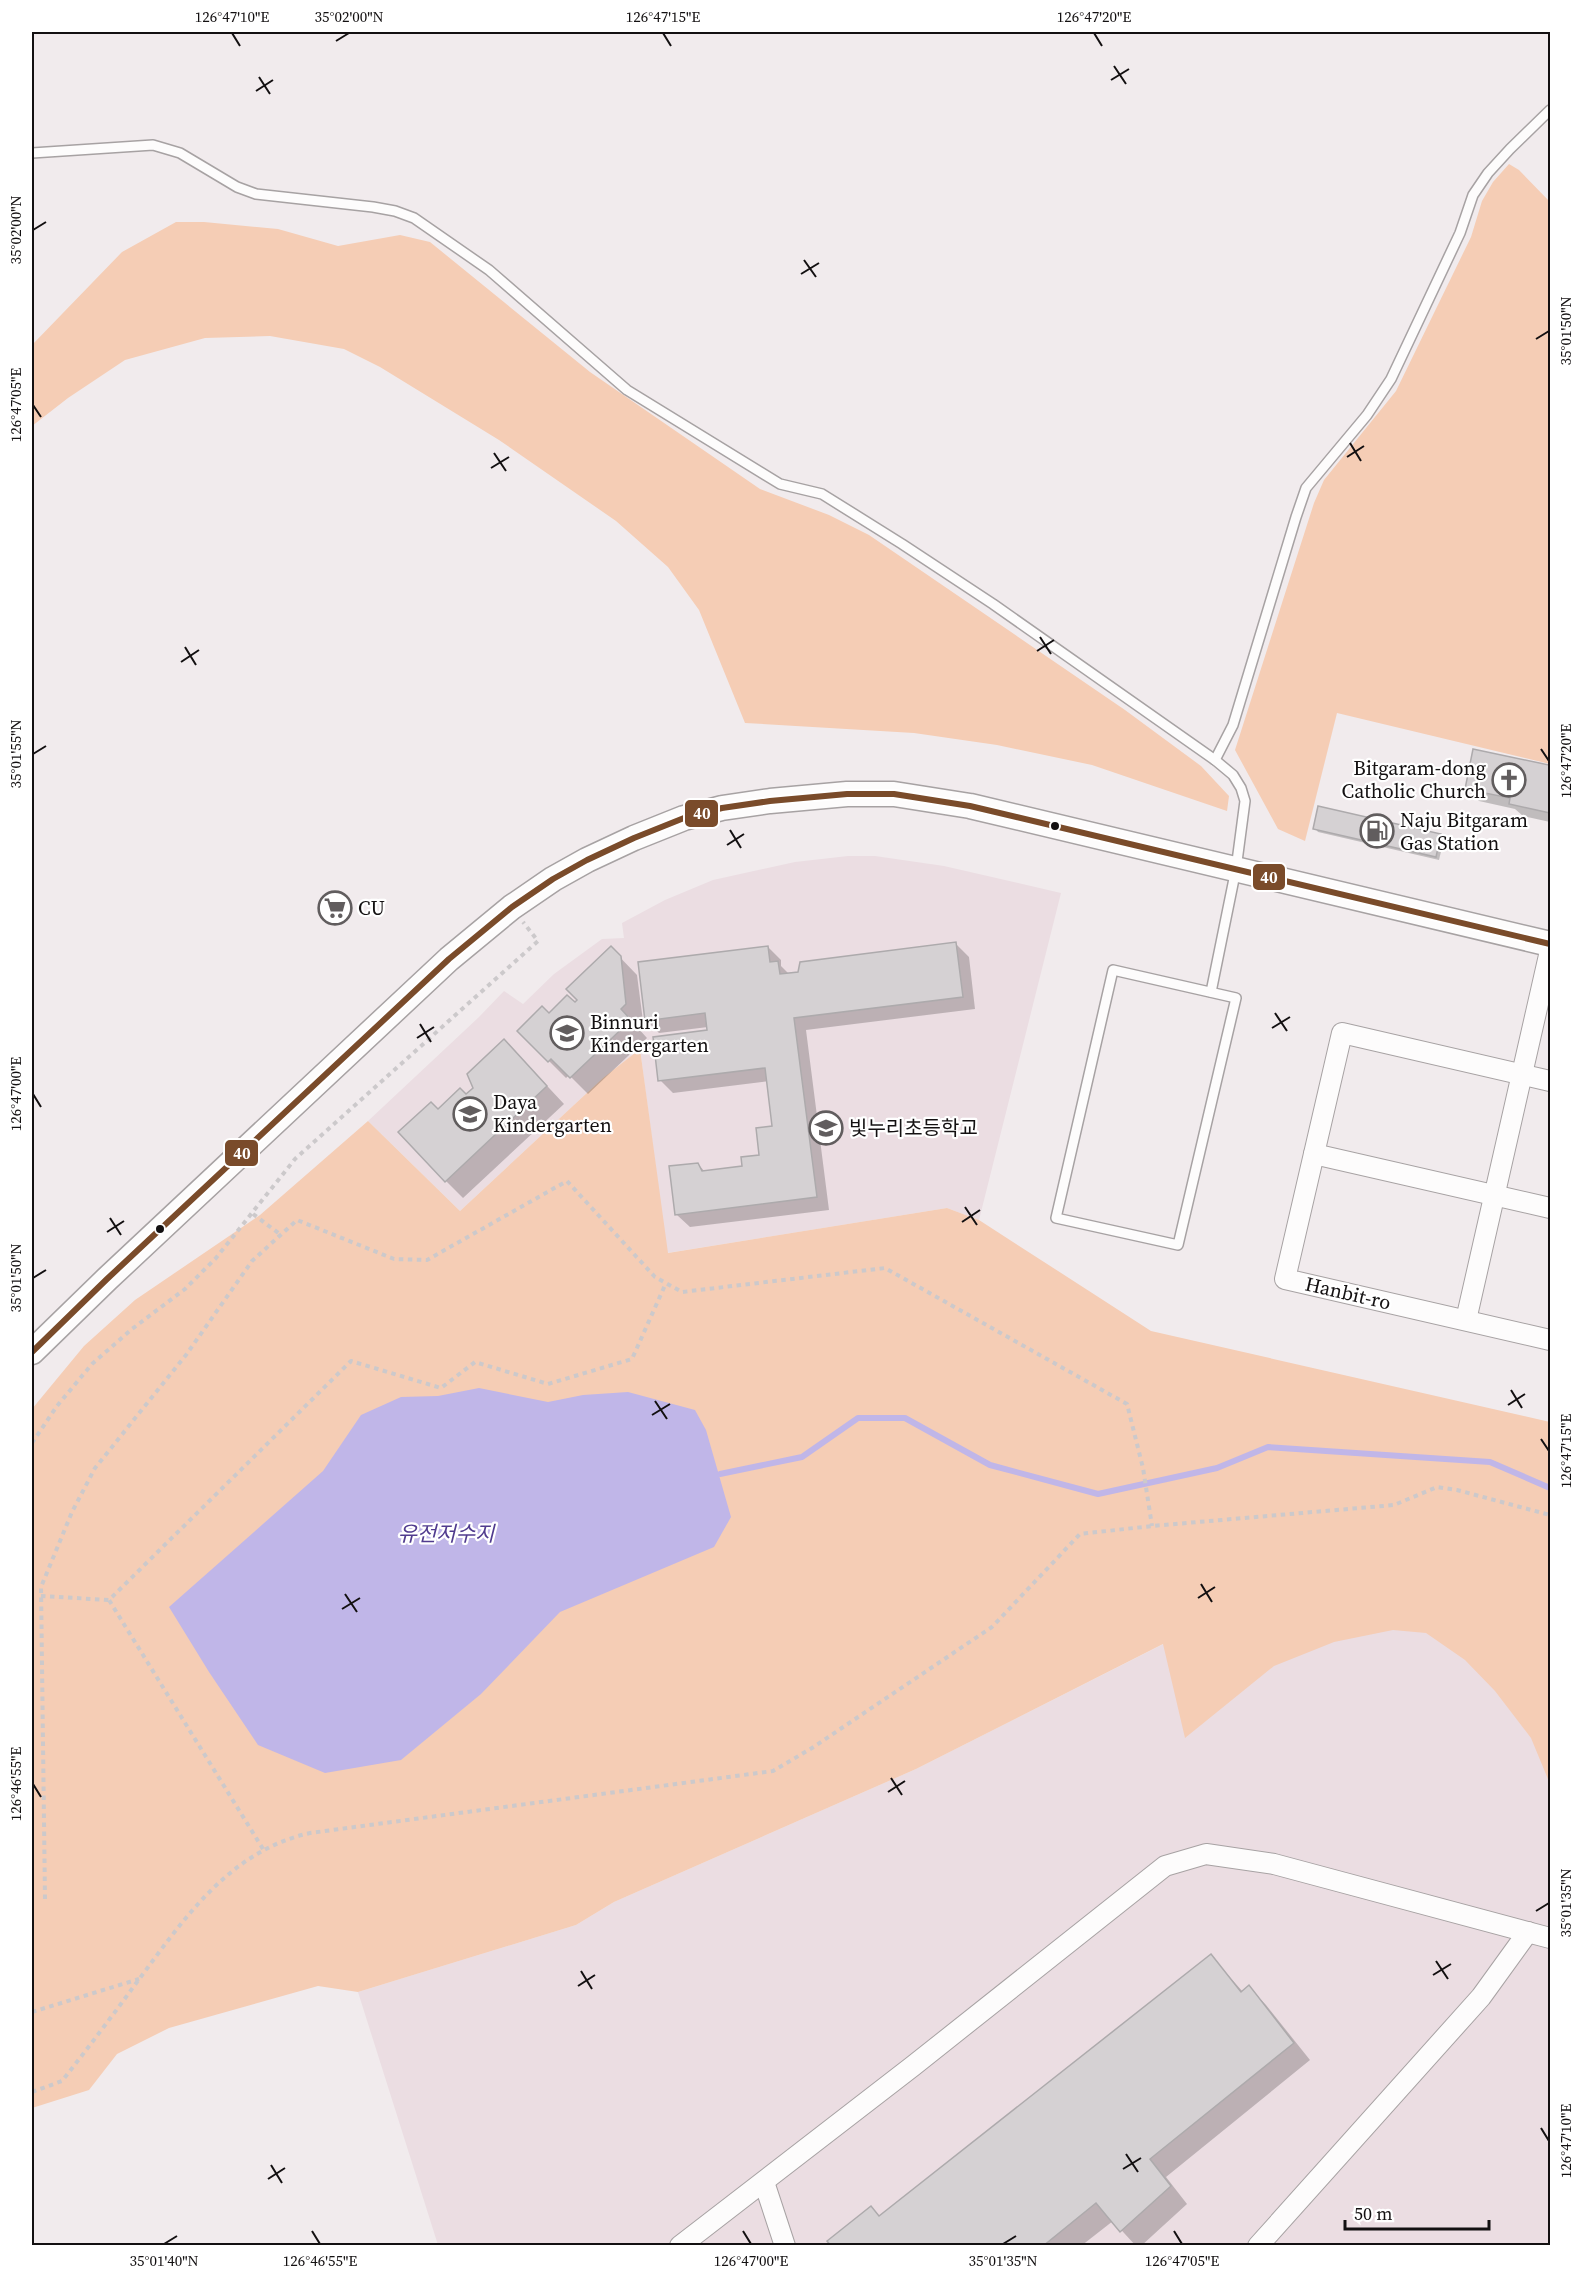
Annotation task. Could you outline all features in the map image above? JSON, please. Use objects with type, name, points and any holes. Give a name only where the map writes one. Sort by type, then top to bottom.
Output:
[{"type":"street","points":[[32,1352],[449,959],[512,907],[586,860],[684,818],[722,808],[770,801],[848,794],[894,794],[970,806],[1551,944]]},
{"type":"street","points":[[1466,1320],[1551,951]]},
{"type":"street","name":"Hanbit-ro","points":[[1551,1081],[1342,1033],[1285,1279],[1551,1340]]},
{"type":"street","points":[[1314,1154],[1551,1208]]},
{"type":"street","points":[[680,2246],[1165,1866],[1206,1854],[1275,1864],[1551,1938]]},
{"type":"street","points":[[1258,2246],[1481,1997],[1528,1932]]},
{"type":"street","points":[[764,2182],[784,2246]]},
{"type":"lane","points":[[1215,760],[1233,725],[1306,488],[1367,415],[1391,379],[1460,233],[1473,195],[1488,173],[1510,149],[1551,110]]},
{"type":"lane","points":[[32,153],[153,145],[180,153],[237,187],[256,194],[373,207],[395,211],[414,218],[489,270],[627,390],[780,484],[797,486],[822,494],[902,544],[1003,611],[1215,760],[1233,775],[1241,788],[1245,801],[1236,870],[1211,992]]},
{"type":"lane","points":[[1113,970],[1211,992],[1236,998],[1178,1245],[1056,1218],[1113,970]]},
{"type":"path","points":[[32,1443],[57,1406],[92,1364],[132,1329],[185,1289],[216,1258],[295,1159],[538,941],[512,907]]},
{"type":"path","points":[[45,1899],[41,1587],[49,1563],[95,1468],[186,1355],[252,1261],[297,1220],[394,1259],[426,1260],[567,1180],[655,1278],[682,1292],[885,1268],[1126,1404],[1143,1468],[1152,1526]]},
{"type":"path","points":[[253,1214],[281,1235]]},
{"type":"path","points":[[41,1596],[109,1600],[351,1361],[441,1388],[475,1362],[548,1384],[632,1359],[666,1283]]},
{"type":"path","points":[[32,2091],[62,2080],[204,1896],[236,1868],[263,1849],[289,1838],[310,1833],[773,1771],[812,1748],[992,1627],[1080,1534],[1394,1505],[1437,1487],[1457,1490],[1551,1515]]},
{"type":"path","points":[[109,1600],[263,1849]]},
{"type":"path","points":[[32,2012],[140,1979]]},
{"type":"shaded area","points":[[1509,164],[1519,170],[1550,202],[1550,764],[1337,713],[1305,841],[1278,829],[1235,750],[1314,503],[1324,480],[1396,391],[1471,237],[1482,201],[1493,182]]},
{"type":"shaded area","points":[[176,222],[204,222],[278,229],[338,246],[400,235],[430,242],[590,372],[760,489],[829,515],[869,535],[1125,710],[1201,766],[1229,796],[1227,811],[1092,765],[997,745],[914,733],[745,723],[699,610],[668,567],[616,521],[499,440],[380,367],[344,349],[270,336],[205,338],[125,360],[68,398],[32,426],[32,345],[122,252]]},
{"type":"shaded area","name":"빛누리초등학교","points":[[848,856],[875,856],[944,866],[1061,893],[979,1220],[947,1208],[667,1253],[640,1049],[603,1078],[460,1211],[368,1121],[504,991],[523,1004],[554,974],[602,939],[624,938],[622,923],[665,900],[713,880],[795,862]]},
{"type":"shaded area","points":[[640,1049],[668,1253],[947,1208],[979,1220],[1151,1331],[1550,1422],[1550,1784],[1531,1738],[1495,1691],[1465,1660],[1426,1633],[1393,1630],[1334,1642],[1274,1666],[1185,1738],[1163,1644],[916,1769],[614,1902],[576,1925],[358,1992],[318,1986],[169,2028],[117,2054],[89,2090],[32,2108],[32,1409],[84,1346],[135,1300],[260,1215],[368,1121],[460,1211],[603,1078]]},
{"type":"shaded area","points":[[1336,1557],[1550,1566],[1550,2245],[438,2245],[358,1992],[576,1925],[614,1902],[916,1769]]},
{"type":"water","name":"유전저수지","points":[[479,1388],[548,1402],[583,1395],[628,1392],[695,1410],[706,1430],[731,1517],[714,1547],[560,1612],[481,1694],[401,1760],[325,1773],[258,1745],[169,1607],[323,1471],[361,1415],[401,1397],[438,1396]]},
{"type":"building","name":"Bitgaram-dong Catholic Church","points":[[1473,749],[1549,765],[1550,813],[1509,804],[1510,798],[1465,789]]},
{"type":"building","name":"Naju Bitgaram Gas Station","points":[[1318,806],[1441,834],[1436,857],[1313,829]]},
{"type":"building","points":[[956,942],[963,997],[794,1018],[817,1197],[675,1215],[669,1166],[698,1163],[702,1171],[742,1166],[741,1157],[759,1155],[756,1128],[772,1126],[765,1068],[658,1081],[653,1037],[707,1030],[705,1013],[645,1021],[638,962],[768,946],[770,962],[778,961],[780,974],[798,972],[800,962]]},
{"type":"building","points":[[611,946],[621,956],[626,1004],[621,1009],[631,1020],[570,1078],[551,1059],[548,1062],[517,1031],[542,1006],[549,1013],[567,995],[575,1002],[577,1000],[566,989]]},
{"type":"building","points":[[504,1039],[547,1086],[445,1182],[398,1132],[431,1102],[438,1109],[460,1088],[466,1094],[473,1088],[467,1074]]},
{"type":"building","points":[[1211,1954],[1241,1992],[1249,1985],[1294,2043],[1150,2159],[1171,2186],[1120,2232],[1096,2203],[1043,2246],[831,2246],[827,2241],[871,2206],[879,2216]]},
{"type":"waterway","points":[[720,1474],[802,1457],[858,1418],[905,1418],[990,1465],[1098,1494],[1217,1468],[1268,1447],[1490,1462],[1550,1488]]},
{"type":"transit line","name":"40","points":[[32,1352],[449,959],[512,907],[553,879],[587,860],[684,818],[722,808],[770,801],[847,794],[894,794],[970,806],[1550,944]]},
{"type":"place","name":"Bitgaram-dong Catholic Church","points":[[1509,780]]},
{"type":"place","name":"Naju Bitgaram Gas Station","points":[[1377,831]]},
{"type":"place","name":"CU","points":[[335,908]]},
{"type":"place","name":"Binnuri Kindergarten","points":[[567,1033]]},
{"type":"place","name":"Daya Kindergarten","points":[[470,1114]]},
{"type":"place","name":"빛누리초등학교","points":[[826,1128]]}]
